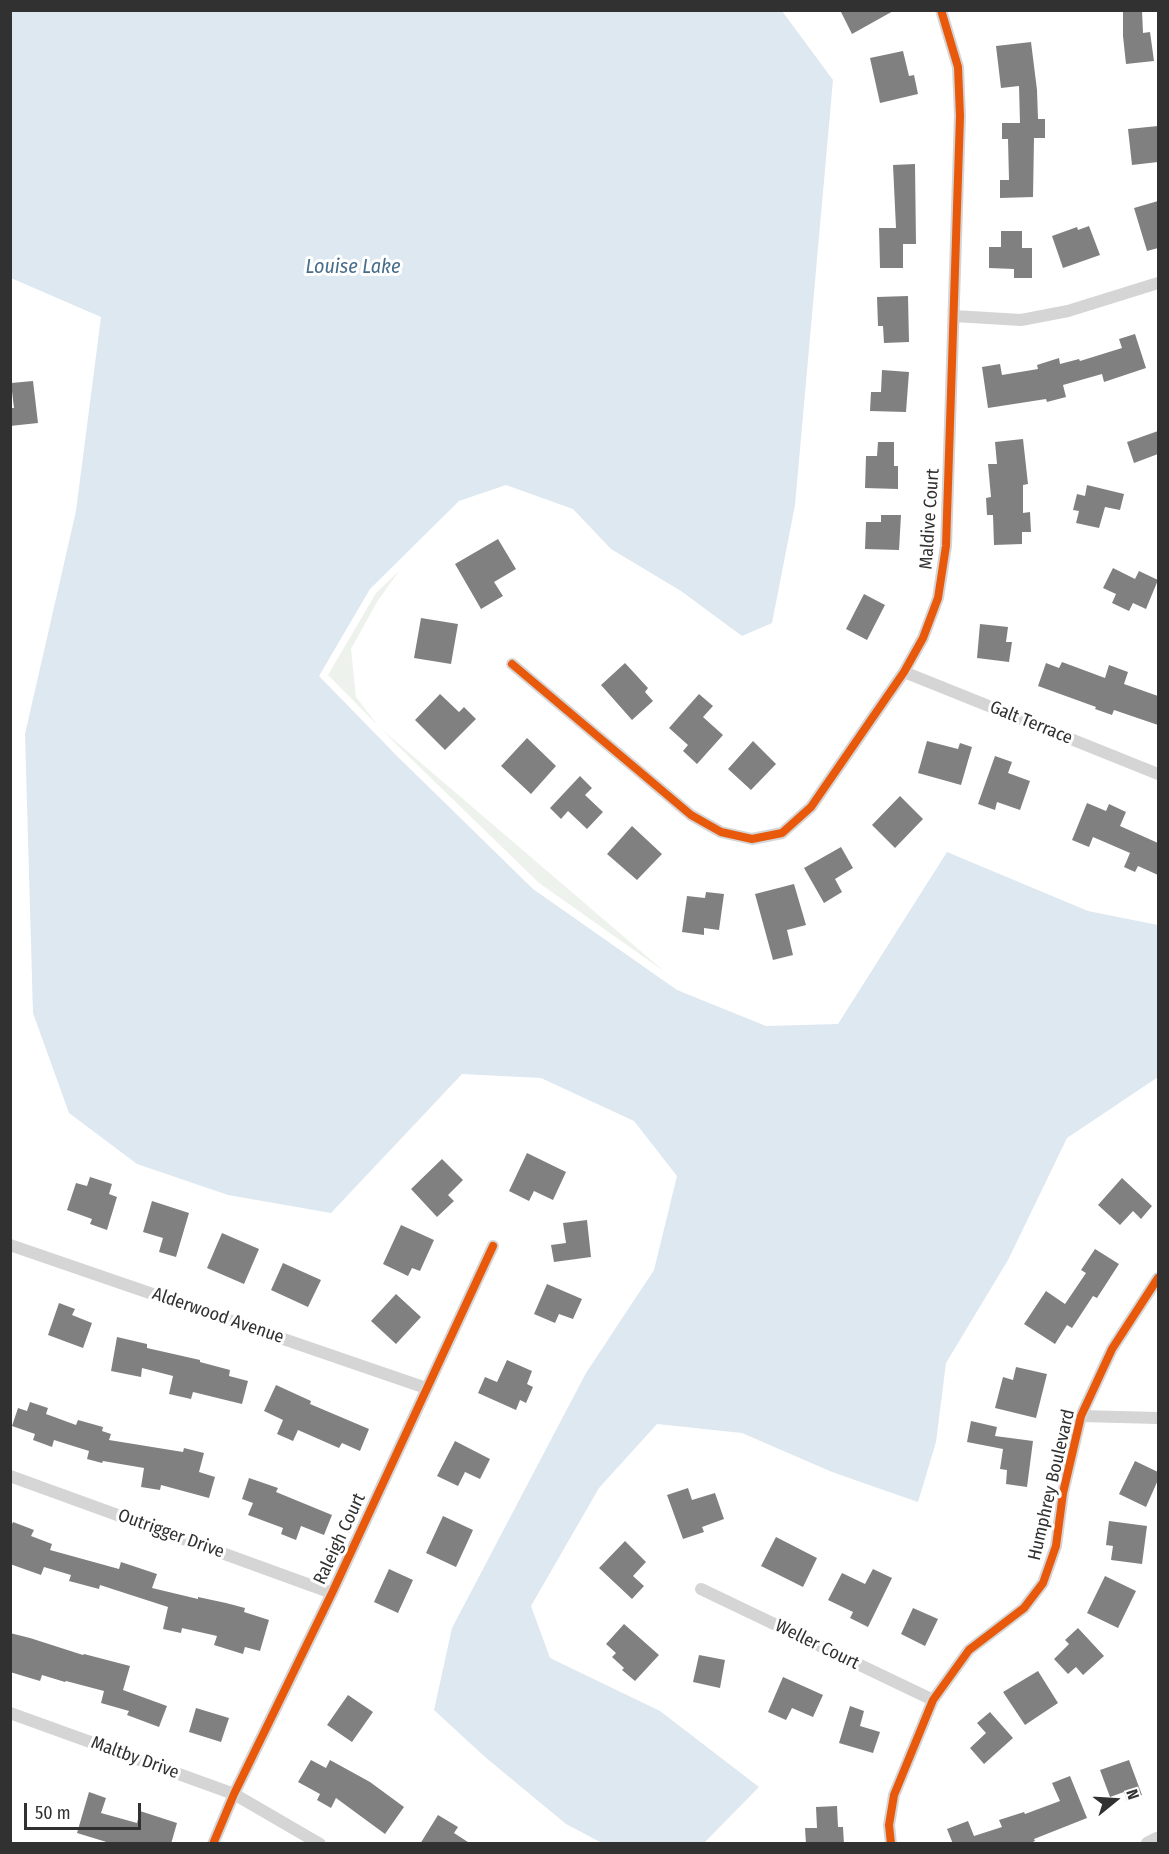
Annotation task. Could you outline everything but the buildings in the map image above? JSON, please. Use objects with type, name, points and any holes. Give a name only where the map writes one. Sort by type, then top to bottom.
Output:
[{"type":"street","name":"Maldive Court","points":[[512,664],[691,815],[721,832],[752,839],[782,832],[811,807],[904,672],[923,638],[938,598],[946,546],[959,97],[958,67],[941,10]]},
{"type":"street","points":[[954,316],[1021,320],[1068,311],[1158,283]]},
{"type":"street","name":"Galt Terrace","points":[[904,672],[1158,774]]},
{"type":"street","name":"Alderwood Avenue","points":[[10,1245],[426,1388]]},
{"type":"street","name":"Raleigh Court","points":[[213,1844],[234,1794],[332,1593],[493,1246]]},
{"type":"street","name":"Humphrey Boulevard","points":[[891,1844],[889,1825],[894,1795],[933,1700],[969,1650],[1024,1608],[1043,1583],[1056,1546],[1063,1493],[1081,1416],[1112,1349],[1158,1278]]},
{"type":"street","points":[[1081,1416],[1158,1418]]},
{"type":"street","name":"Outrigger Drive","points":[[10,1476],[332,1593]]},
{"type":"street","name":"Weller Court","points":[[701,1589],[933,1700]]},
{"type":"street","name":"Maltby Drive","points":[[10,1713],[234,1794],[320,1844]]},
{"type":"street","points":[[1148,1844],[1158,1839]]},
{"type":"shaded area","points":[[399,571],[377,602],[351,649],[356,697],[378,726],[328,675],[376,593]]},
{"type":"shaded area","points":[[381,729],[665,972],[539,883]]},
{"type":"water","name":"Louise Lake","points":[[11,10],[782,11],[833,80],[795,505],[772,623],[742,636],[681,591],[611,549],[573,509],[506,485],[459,501],[370,589],[319,676],[533,889],[677,990],[766,1026],[838,1024],[947,852],[1088,911],[1158,925],[1158,1077],[1067,1138],[1008,1260],[946,1363],[936,1442],[918,1502],[832,1472],[742,1433],[657,1424],[599,1488],[531,1606],[550,1658],[660,1711],[759,1787],[704,1843],[602,1843],[566,1824],[485,1757],[434,1710],[452,1628],[586,1373],[654,1270],[677,1176],[634,1121],[541,1078],[462,1074],[331,1213],[228,1195],[137,1164],[69,1113],[33,1013],[25,734],[76,511],[101,317],[11,278]]},
{"type":"cycle path","points":[[512,664],[691,815],[721,832],[752,839],[782,833],[811,807],[904,672],[923,638],[938,598],[946,546],[960,116],[958,67],[941,10]]},
{"type":"cycle path","points":[[213,1844],[234,1794],[332,1593],[493,1246]]},
{"type":"cycle path","points":[[891,1844],[889,1825],[894,1795],[933,1700],[969,1650],[1024,1608],[1043,1583],[1056,1546],[1063,1493],[1081,1416],[1112,1349],[1158,1278]]}]
